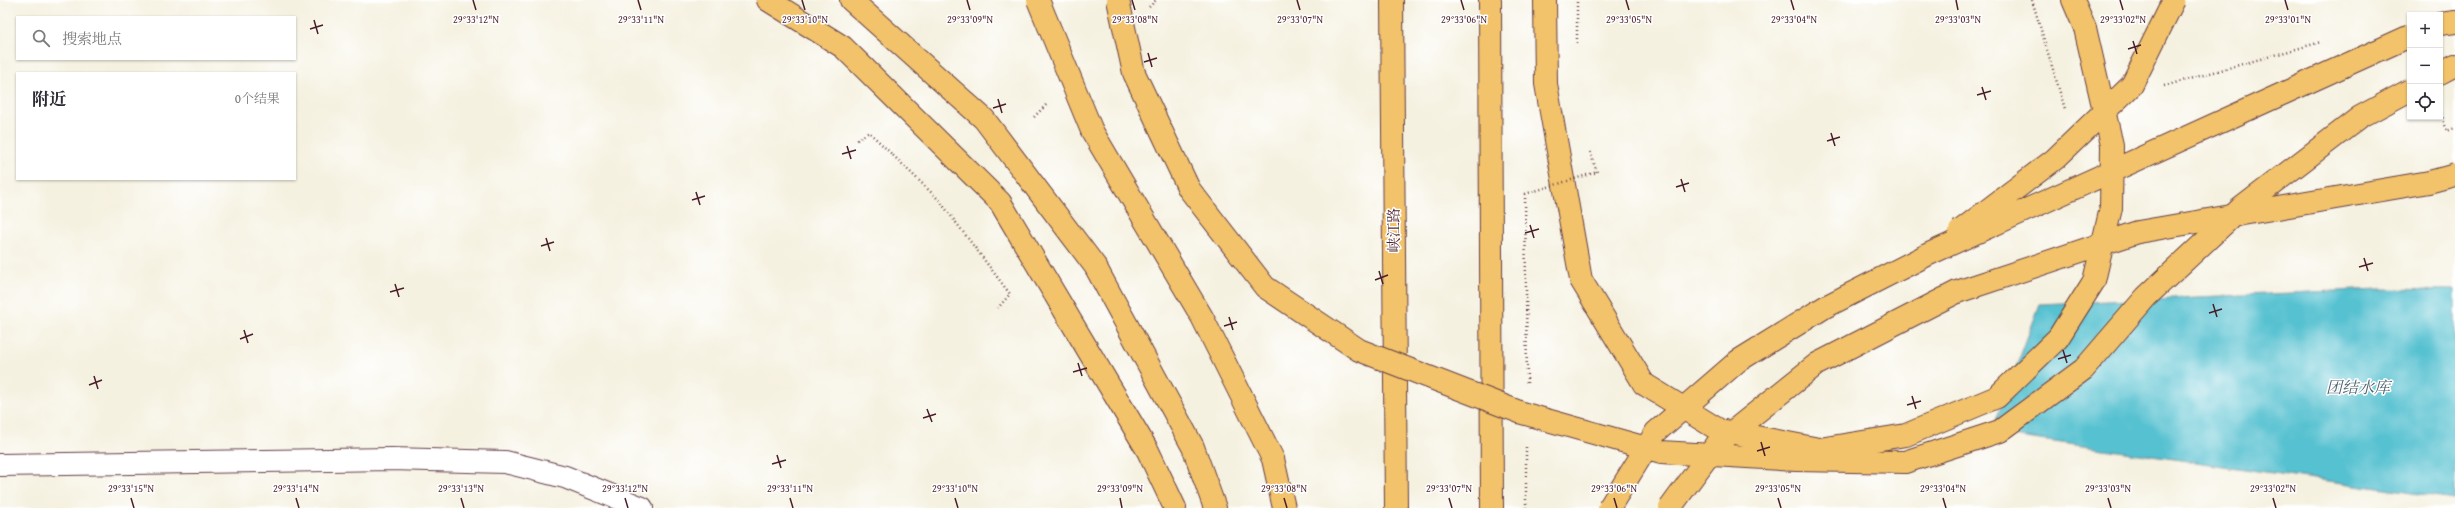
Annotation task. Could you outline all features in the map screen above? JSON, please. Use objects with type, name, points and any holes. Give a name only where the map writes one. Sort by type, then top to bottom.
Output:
[{"type":"main road","points":[[768,0],[843,47],[1000,202],[1148,451],[1175,508]]},
{"type":"main road","points":[[851,0],[984,119],[1095,266],[1193,447],[1215,508]]},
{"type":"main road","points":[[1038,0],[1092,131],[1202,317],[1273,460],[1284,508]]},
{"type":"main road","points":[[1118,0],[1134,73],[1188,189],[1265,287],[1359,350],[1522,413],[1661,452],[1796,460],[1905,462],[2000,431],[2084,369],[2146,297],[2240,209],[2360,117],[2407,92]]},
{"type":"main road","name":"峡江路","points":[[1392,0],[1396,508]]},
{"type":"main road","points":[[1490,0],[1492,508]]},
{"type":"main road","points":[[1545,0],[1546,84],[1581,280],[1644,384],[1719,430],[1819,449],[1906,434],[1997,397],[2058,338],[2094,281],[2111,208],[2112,145],[2085,28],[2073,0]]},
{"type":"main road","points":[[1929,254],[2055,159],[2132,85],[2174,0]]},
{"type":"main road","points":[[2443,24],[2455,22]]},
{"type":"main road","points":[[1609,508],[1656,432],[1738,361],[1825,307],[1929,254],[2407,37]]},
{"type":"main road","points":[[2443,71],[2455,65]]},
{"type":"main road","points":[[1670,508],[1717,444],[1817,364],[1957,292],[2138,232],[2429,182],[2455,175]]},
{"type":"street","points":[[0,465],[391,459],[505,462],[565,477],[642,508]]},
{"type":"path","points":[[1577,45],[1578,0]]},
{"type":"path","points":[[2032,0],[2066,114]]},
{"type":"path","points":[[2157,88],[2323,41]]},
{"type":"path","points":[[2443,118],[2448,130],[2455,128]]},
{"type":"path","points":[[857,140],[869,132],[939,200],[1010,294],[998,308]]},
{"type":"path","points":[[1527,390],[1525,194],[1597,172],[1589,150]]},
{"type":"path","points":[[1526,437],[1526,508]]},
{"type":"water","name":"团结水库","points":[[2380,289],[2455,290],[2455,499],[1991,433],[2040,304]]}]
